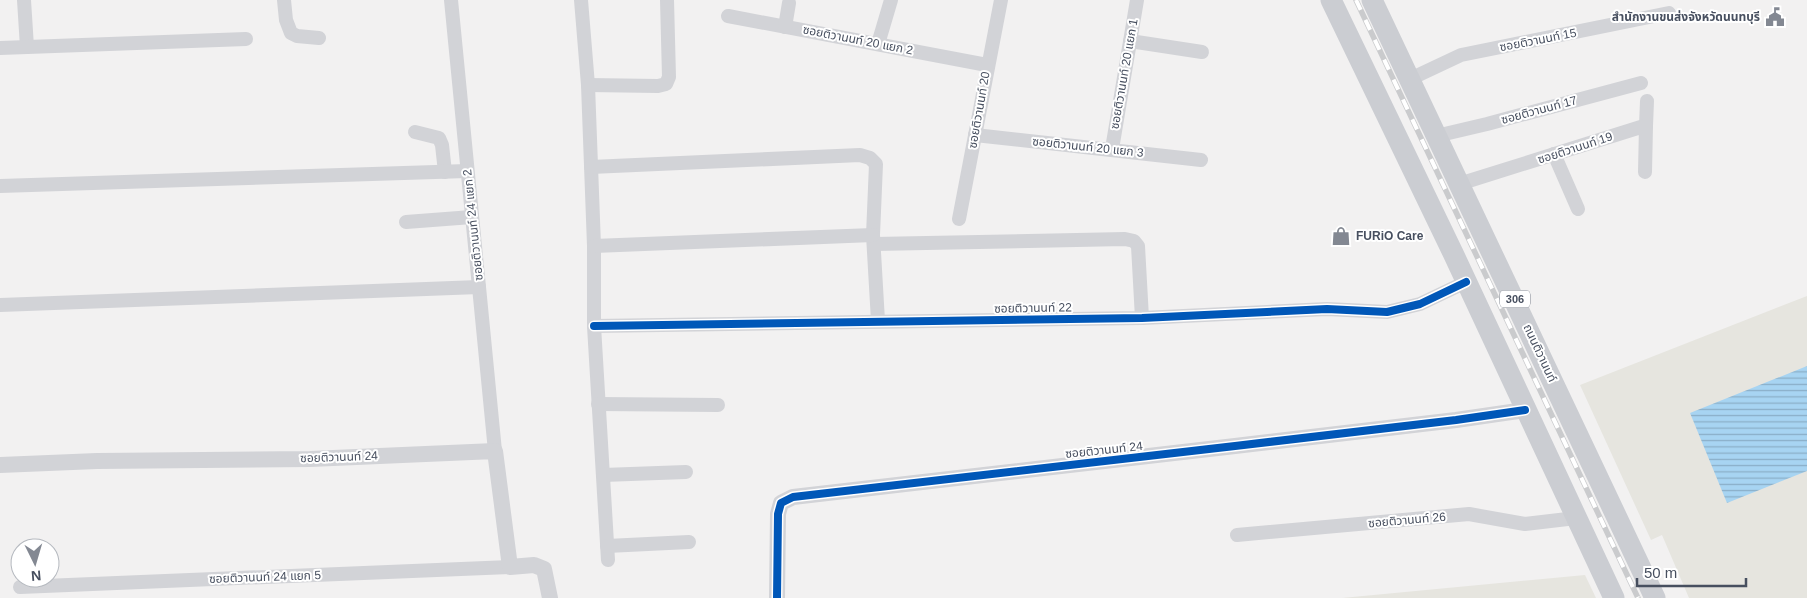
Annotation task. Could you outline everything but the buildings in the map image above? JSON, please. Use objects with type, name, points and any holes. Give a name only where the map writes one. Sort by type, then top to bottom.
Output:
[{"type":"main road","points":[[1331,0],[1614,598]]},
{"type":"main road","name":"ถนนติวานนท์","points":[[1372,0],[1655,598]]},
{"type":"street","points":[[24,0],[27,47]]},
{"type":"street","points":[[284,0],[286,20],[290,34],[319,38]]},
{"type":"street","name":"ซอยติวานนท์ 24 แยก 2","points":[[450,0],[495,451]]},
{"type":"street","points":[[581,0],[588,85],[594,246],[594,326],[608,560]]},
{"type":"street","points":[[588,85],[658,86],[666,84],[670,77],[667,0]]},
{"type":"street","points":[[878,44],[890,0]]},
{"type":"street","name":"ซอยติวานนท์ 20","points":[[959,219],[987,65],[1001,0]]},
{"type":"street","name":"ซอยติวานนท์ 20 แยก 1","points":[[1112,149],[1137,0]]},
{"type":"street","points":[[785,27],[789,3]]},
{"type":"street","name":"ซอยติวานนท์ 15","points":[[1410,79],[1461,55],[1670,13]]},
{"type":"street","name":"ซอยติวานนท์ 20 แยก 2","points":[[728,16],[987,65]]},
{"type":"street","points":[[0,48],[246,39]]},
{"type":"street","points":[[1130,41],[1202,52]]},
{"type":"street","name":"ซอยติวานนท์ 17","points":[[1436,136],[1641,83]]},
{"type":"street","points":[[1645,172],[1647,101]]},
{"type":"street","name":"ซอยติวานนท์ 19","points":[[1460,184],[1646,126]]},
{"type":"street","points":[[416,132],[439,138],[442,145],[445,172]]},
{"type":"street","name":"ซอยติวานนท์ 20 แยก 3","points":[[975,134],[1201,160]]},
{"type":"street","points":[[1554,154],[1578,209]]},
{"type":"street","points":[[591,167],[860,155],[870,158],[876,164],[873,239],[878,321]]},
{"type":"street","points":[[0,186],[467,171]]},
{"type":"street","points":[[406,222],[472,217]]},
{"type":"street","points":[[594,246],[873,239],[1125,239],[1134,241],[1138,246],[1142,318]]},
{"type":"street","name":"ซอยติวานนท์ 22","points":[[594,326],[1142,318],[1328,309],[1387,312],[1420,304],[1466,282]]},
{"type":"street","points":[[0,305],[480,287]]},
{"type":"street","points":[[598,404],[718,405]]},
{"type":"street","name":"ซอยติวานนท์ 24","points":[[777,598],[778,514],[781,503],[793,497],[1456,420],[1525,410]]},
{"type":"street","points":[[495,451],[510,567],[534,565],[544,569],[550,598]]},
{"type":"street","name":"ซอยติวานนท์ 24","points":[[0,465],[97,461],[310,458],[495,451]]},
{"type":"street","points":[[603,475],[686,472]]},
{"type":"street","name":"ซอยติวานนท์ 26","points":[[1237,535],[1469,514],[1525,524],[1576,518]]},
{"type":"street","points":[[607,546],[689,542]]},
{"type":"street","name":"ซอยติวานนท์ 24 แยก 5","points":[[60,586],[510,567]]},
{"type":"shaded area","points":[[1807,296],[1807,598],[1689,598],[1662,535],[1651,540],[1580,385]]},
{"type":"shaded area","points":[[1585,575],[1596,598],[1342,598]]},
{"type":"water","points":[[1807,366],[1807,471],[1727,503],[1690,413]]},
{"type":"railway","points":[[1356,0],[1638,598]]},
{"type":"cycle path","points":[[594,326],[1142,318],[1327,309],[1387,312],[1420,304],[1466,282]]},
{"type":"cycle path","points":[[777,598],[778,514],[781,503],[793,497],[1456,420],[1525,410]]},
{"type":"place","name":"สำนักงานขนส่งจังหวัดนนทบุรี","points":[[1775,17]]},
{"type":"place","name":"FURiO Care","points":[[1341,236]]}]
